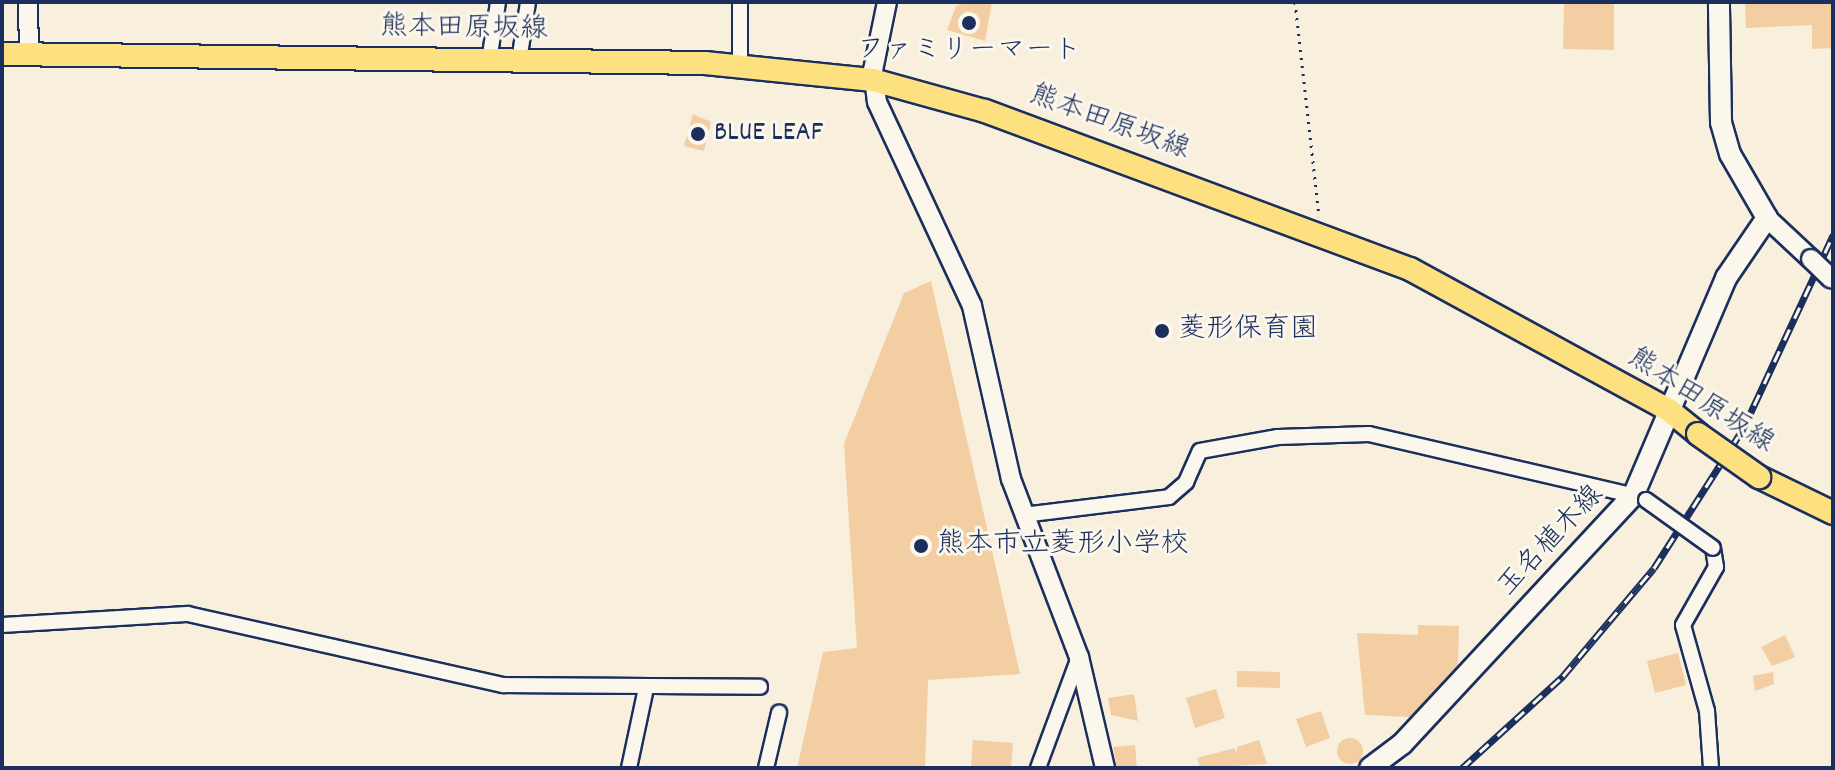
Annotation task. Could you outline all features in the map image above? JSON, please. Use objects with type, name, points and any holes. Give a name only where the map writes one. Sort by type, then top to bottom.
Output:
[{"type":"main road","points":[[1719,2],[1721,122],[1730,154],[1767,218]]},
{"type":"main road","name":"熊本田原坂線","points":[[2,54],[740,66],[873,80],[985,111],[1321,232],[1410,269],[1670,411],[1759,477],[1833,513]]},
{"type":"main road","name":"玉名植木線","points":[[1370,768],[1402,744],[1640,497],[1670,411],[1726,278],[1767,218]]},
{"type":"street","points":[[28,2],[29,56]]},
{"type":"street","points":[[489,61],[498,2]]},
{"type":"street","points":[[519,61],[528,2]]},
{"type":"street","points":[[740,2],[740,66]]},
{"type":"street","points":[[887,2],[873,80],[891,137],[972,306],[1023,515],[1079,657],[1105,768]]},
{"type":"street","points":[[1767,218],[1832,278]]},
{"type":"street","points":[[1023,515],[1169,497],[1186,482],[1200,451],[1278,437],[1369,434],[1640,497],[1713,548],[1716,567],[1683,625],[1707,711],[1711,768]]},
{"type":"street","points":[[2,625],[188,614],[246,622],[433,675],[553,689],[760,687]]},
{"type":"street","points":[[1038,768],[1079,657]]},
{"type":"street","points":[[629,768],[646,688]]},
{"type":"street","points":[[766,768],[779,713]]},
{"type":"path","points":[[1295,2],[1321,232]]},
{"type":"building","name":"ファミリーマート","points":[[966,2],[992,2],[985,41],[947,30],[956,6]]},
{"type":"building","points":[[1564,2],[1614,2],[1614,50],[1563,49]]},
{"type":"building","points":[[1745,2],[1833,2],[1833,48],[1812,49],[1812,25],[1746,28]]},
{"type":"building","name":"BLUE LEAF","points":[[693,114],[711,122],[704,151],[684,146]]},
{"type":"building","name":"熊本市立菱形小学校","points":[[931,281],[1020,674],[928,680],[925,768],[797,768],[823,652],[857,648],[844,444],[904,293]]},
{"type":"building","points":[[1418,625],[1459,626],[1458,665],[1410,717],[1365,715],[1357,633],[1418,635]]},
{"type":"building","points":[[1785,635],[1795,657],[1772,666],[1761,647]]},
{"type":"building","points":[[1678,653],[1686,685],[1655,693],[1647,661]]},
{"type":"building","points":[[1237,671],[1280,672],[1280,688],[1237,687]]},
{"type":"building","points":[[1773,672],[1774,684],[1755,691],[1753,676]]},
{"type":"building","points":[[1216,689],[1225,718],[1195,728],[1186,698]]},
{"type":"building","points":[[1134,694],[1138,721],[1111,715],[1108,698]]},
{"type":"building","points":[[1321,711],[1330,738],[1306,747],[1296,719]]},
{"type":"building","points":[[1350,738],[1360,741],[1363,751],[1360,761],[1350,764],[1340,761],[1337,751],[1340,741]]},
{"type":"building","points":[[973,740],[1013,743],[1011,768],[971,768]]},
{"type":"building","points":[[1259,740],[1267,764],[1200,768],[1197,758],[1235,748],[1237,754],[1237,747]]},
{"type":"building","points":[[1135,745],[1137,768],[1117,768],[1113,747]]},
{"type":"railway","points":[[1462,768],[1563,676],[1654,568],[1744,427],[1833,235]]},
{"type":"place","name":"ファミリーマート","points":[[969,23]]},
{"type":"place","name":"BLUE LEAF","points":[[698,134]]},
{"type":"place","name":"菱形保育園","points":[[1162,331]]},
{"type":"place","name":"熊本市立菱形小学校","points":[[921,546]]}]
